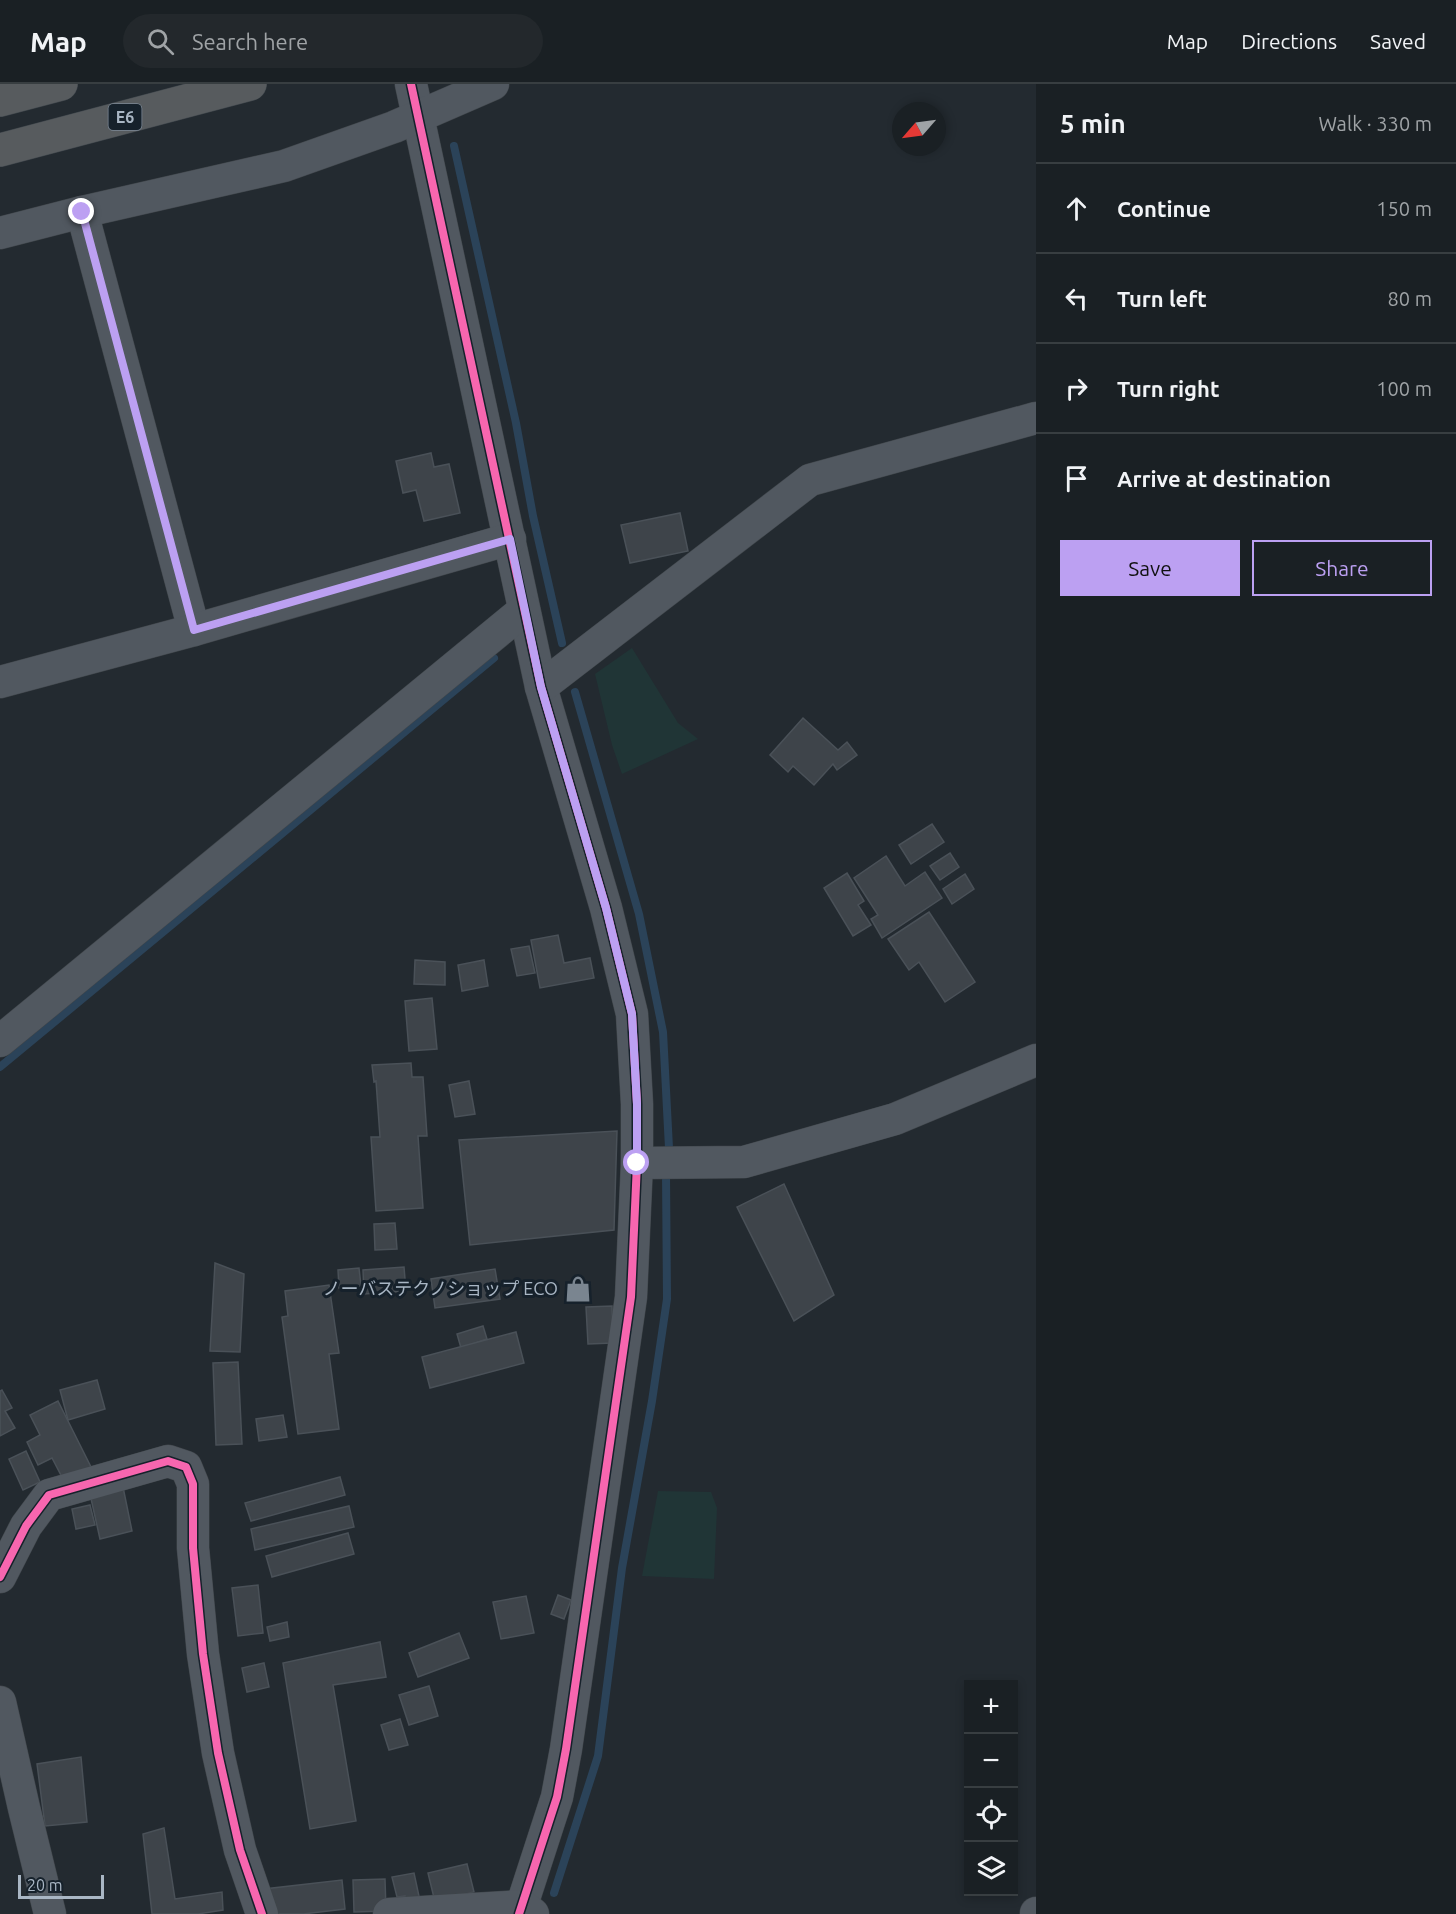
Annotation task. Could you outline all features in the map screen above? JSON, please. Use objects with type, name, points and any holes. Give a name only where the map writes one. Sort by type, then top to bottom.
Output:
[{"type":"highway","points":[[0,100],[61,84]]},
{"type":"highway","name":"E6","points":[[0,150],[250,84]]},
{"type":"street","points":[[389,1914],[525,1911],[557,1797],[566,1749],[631,1297],[656,1163],[637,1104],[632,1014],[606,908],[541,687],[411,84]]},
{"type":"street","points":[[0,233],[284,166],[345,146],[419,117],[493,84]]},
{"type":"street","points":[[82,212],[194,630]]},
{"type":"street","points":[[541,687],[810,480],[1036,418]]},
{"type":"street","points":[[0,682],[194,630],[510,539]]},
{"type":"street","points":[[0,1041],[524,610]]},
{"type":"street","points":[[656,1163],[744,1162],[884,1122],[1036,1060]]},
{"type":"street","points":[[0,1577],[26,1526],[49,1495],[168,1461],[186,1467],[193,1484],[193,1548],[203,1654],[219,1753],[240,1850],[262,1914]]},
{"type":"street","points":[[0,1702],[50,1914]]},
{"type":"green space","points":[[632,648],[678,723],[698,739],[622,774],[612,745],[595,674]]},
{"type":"green space","points":[[658,1491],[711,1492],[717,1508],[714,1579],[642,1576]]},
{"type":"building","points":[[431,453],[434,467],[449,464],[460,513],[424,521],[416,490],[403,493],[396,461]]},
{"type":"building","points":[[680,513],[688,551],[630,563],[621,525]]},
{"type":"building","points":[[803,718],[838,750],[847,742],[857,755],[837,770],[833,764],[814,785],[793,766],[788,772],[770,755]]},
{"type":"building","points":[[932,824],[944,842],[911,864],[899,845]]},
{"type":"building","points":[[950,853],[959,867],[940,880],[930,866]]},
{"type":"building","points":[[886,856],[905,886],[925,872],[942,898],[882,938],[871,919],[878,915],[854,878]]},
{"type":"building","points":[[847,873],[864,901],[858,905],[871,925],[853,936],[824,888]]},
{"type":"building","points":[[965,874],[974,889],[952,904],[943,889]]},
{"type":"building","points":[[929,912],[975,982],[945,1002],[919,962],[909,970],[888,939]]},
{"type":"building","points":[[558,935],[564,963],[590,958],[594,978],[540,988],[531,940]]},
{"type":"building","points":[[529,946],[535,973],[517,976],[511,949]]},
{"type":"building","points":[[415,960],[445,962],[445,985],[414,984]]},
{"type":"building","points":[[484,960],[488,986],[462,991],[458,965]]},
{"type":"building","points":[[432,998],[437,1049],[409,1051],[405,1001]]},
{"type":"building","points":[[411,1063],[412,1077],[423,1077],[427,1136],[418,1136],[423,1208],[376,1211],[371,1137],[380,1137],[376,1081],[374,1082],[372,1065]]},
{"type":"building","points":[[469,1081],[475,1114],[455,1117],[449,1085]]},
{"type":"building","points":[[617,1131],[614,1230],[470,1245],[459,1140]]},
{"type":"building","points":[[784,1184],[834,1295],[794,1321],[737,1207]]},
{"type":"building","points":[[395,1223],[397,1249],[375,1250],[374,1224]]},
{"type":"building","points":[[215,1263],[244,1274],[240,1352],[210,1351]]},
{"type":"building","points":[[404,1267],[406,1291],[364,1294],[363,1270]]},
{"type":"building","points":[[359,1268],[361,1286],[339,1288],[338,1270]]},
{"type":"building","points":[[495,1269],[500,1299],[435,1308],[431,1279]]},
{"type":"building","points":[[329,1285],[339,1353],[329,1354],[339,1429],[298,1434],[282,1317],[288,1316],[285,1291]]},
{"type":"building","points":[[612,1306],[613,1343],[588,1344],[586,1307]]},
{"type":"building","points":[[483,1326],[487,1339],[461,1348],[457,1334]]},
{"type":"building","points":[[516,1332],[524,1363],[430,1388],[422,1357]]},
{"type":"building","points":[[238,1362],[242,1444],[216,1445],[213,1363]]},
{"type":"building","points":[[97,1380],[105,1409],[68,1420],[60,1390]]},
{"type":"building","points":[[2,1390],[12,1408],[5,1411],[15,1428],[0,1436],[0,1391]]},
{"type":"building","points":[[58,1401],[91,1467],[64,1481],[52,1458],[38,1465],[27,1442],[40,1435],[30,1415]]},
{"type":"building","points":[[283,1415],[287,1437],[259,1441],[256,1419]]},
{"type":"building","points":[[26,1451],[40,1482],[23,1490],[9,1459]]},
{"type":"building","points":[[340,1477],[345,1495],[251,1521],[245,1503]]},
{"type":"building","points":[[123,1487],[132,1531],[100,1539],[90,1494]]},
{"type":"building","points":[[90,1505],[95,1525],[76,1529],[72,1509]]},
{"type":"building","points":[[349,1506],[354,1527],[255,1550],[251,1529]]},
{"type":"building","points":[[348,1533],[354,1554],[272,1577],[266,1556]]},
{"type":"building","points":[[258,1585],[263,1633],[238,1636],[232,1588]]},
{"type":"building","points":[[558,1595],[571,1600],[564,1619],[551,1614]]},
{"type":"building","points":[[526,1596],[534,1633],[501,1639],[493,1602]]},
{"type":"building","points":[[287,1622],[289,1637],[270,1641],[267,1627]]},
{"type":"building","points":[[459,1633],[469,1658],[418,1677],[409,1653]]},
{"type":"building","points":[[380,1642],[386,1677],[333,1685],[356,1821],[310,1829],[283,1663]]},
{"type":"building","points":[[264,1663],[269,1687],[247,1692],[242,1668]]},
{"type":"building","points":[[429,1686],[438,1716],[409,1725],[399,1695]]},
{"type":"building","points":[[400,1719],[408,1745],[389,1750],[381,1725]]},
{"type":"building","points":[[81,1757],[87,1822],[45,1826],[37,1764]]},
{"type":"building","points":[[164,1828],[175,1899],[222,1892],[223,1910],[198,1914],[152,1914],[143,1834]]},
{"type":"building","points":[[467,1864],[474,1892],[435,1902],[428,1873]]},
{"type":"building","points":[[414,1873],[420,1901],[406,1904],[405,1896],[397,1897],[392,1877]]},
{"type":"building","points":[[385,1879],[386,1911],[354,1912],[353,1880]]},
{"type":"building","points":[[342,1880],[345,1909],[303,1914],[267,1914],[264,1889]]},
{"type":"waterway","points":[[454,146],[562,643]]},
{"type":"waterway","points":[[0,1067],[494,658]]},
{"type":"waterway","points":[[554,1893],[598,1756],[622,1568],[652,1401],[667,1299],[666,1174],[669,1148],[663,1032],[639,914],[575,692]]},
{"type":"cycle path","points":[[411,84],[541,687],[606,908],[632,1014],[637,1104],[637,1163],[631,1297],[566,1749],[557,1797],[519,1914]]},
{"type":"cycle path","points":[[0,1577],[26,1526],[49,1495],[168,1461],[186,1467],[193,1484],[193,1548],[203,1654],[218,1753],[240,1850],[262,1914]]},
{"type":"place","name":"ノーバステクノショップ ECO","points":[[578,1289]]},
{"type":"route","points":[[82,212],[194,630],[510,539],[541,687],[606,908],[632,1014],[637,1104],[637,1163]]}]
